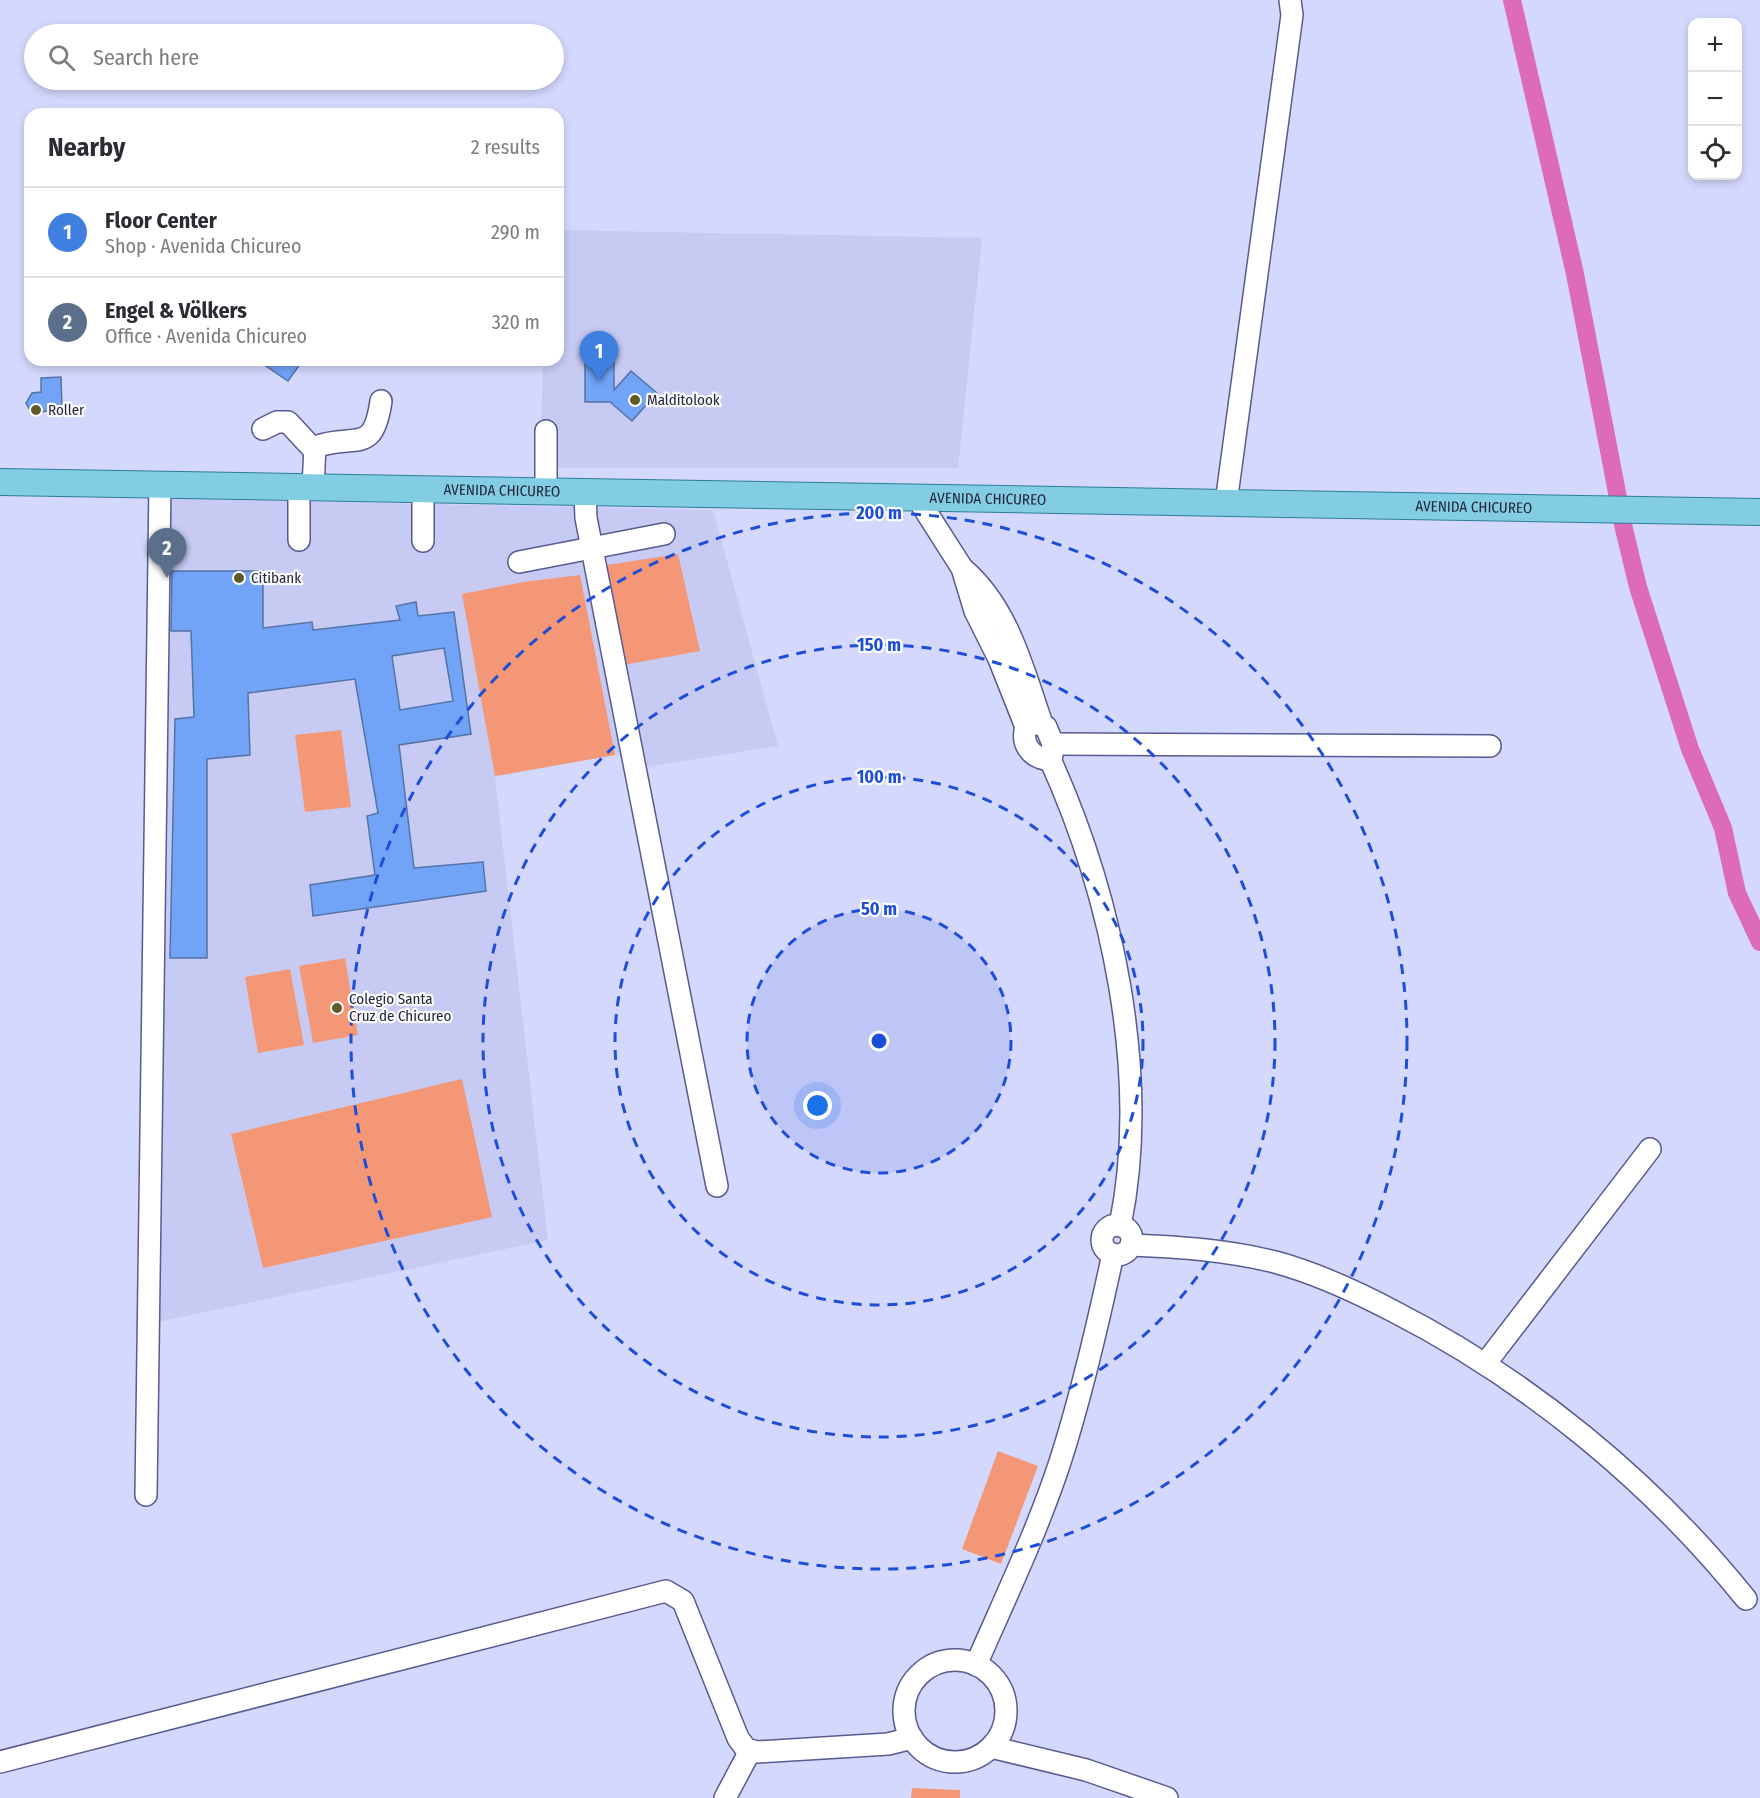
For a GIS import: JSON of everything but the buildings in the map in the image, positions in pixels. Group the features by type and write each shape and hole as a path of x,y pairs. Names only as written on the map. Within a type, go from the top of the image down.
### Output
{"main road":[{"name":"AVENIDA CHICUREO","path":"0,483 1226,503 1624,512 1760,512"}],"street":[{"path":"1226,503 1293,5"},
{"path":"299,540 306,487 314,450 327,442 366,438 374,431 378,422 381,401"},
{"path":"263,429 277,422 288,422 314,450"},
{"path":"546,431 546,492"},
{"path":"146,1495 160,484"},
{"path":"423,489 423,541"},
{"path":"585,492 592,548 717,1186"},
{"path":"918,499 962,567 975,610 1034,726 1051,750 1072,809 1092,871 1110,944 1121,1006 1130,1130 1128,1176 1120,1226 1128,1231 1059,1463 1015,1577 976,1665"},
{"path":"519,562 664,534"},
{"path":"1051,750 1490,746"},
{"path":"1485,1364 1650,1149"},
{"path":"1122,1250 1216,1250 1276,1262 1307,1272 1402,1316 1485,1364 1558,1417 1626,1473 1699,1544 1746,1599"},
{"path":"0,1762 666,1591 683,1601 738,1738 750,1751 888,1744 912,1738"},
{"path":"951,1661 976,1665 992,1676 1005,1702 1002,1731 991,1747 976,1757 949,1761 932,1756 912,1738 905,1722 905,1705 910,1688 920,1674 934,1665 951,1661"},
{"path":"991,1747 1086,1770 1167,1798"},
{"path":"725,1798 750,1751"}],"shaded area":[{"path":"564,230 982,238 958,468 540,468 543,366 564,366"},
{"name":"Colegio Santa Cruz de Chicureo","path":"153,498 713,510 778,746 626,770 619,754 495,777 548,1240 153,1323"},
{"path":"678,554 700,651 618,666 600,566"},
{"path":"580,575 615,755 495,776 462,594 523,582"},
{"path":"341,730 351,807 305,812 295,735"},
{"path":"345,958 358,1035 313,1043 299,966"},
{"path":"290,969 304,1045 258,1053 245,977"},
{"path":"462,1079 492,1217 263,1268 231,1134"},
{"path":"998,1451 1038,1466 1001,1564 962,1549"},
{"path":"912,1788 960,1790 960,1798 911,1798"}],"waterway":[{"path":"1512,0 1575,274 1624,529 1638,587 1690,749 1723,828 1737,893 1760,942"}],"place":[{"name":"Floor Center","path":"599,381"},
{"name":"Malditolook","path":"635,400"},
{"name":"Roller","path":"36,410"},
{"name":"Engel & Völkers","path":"167,578"},
{"name":"Citibank","path":"239,578"},
{"name":"Colegio Santa Cruz de Chicureo","path":"337,1008"}]}
